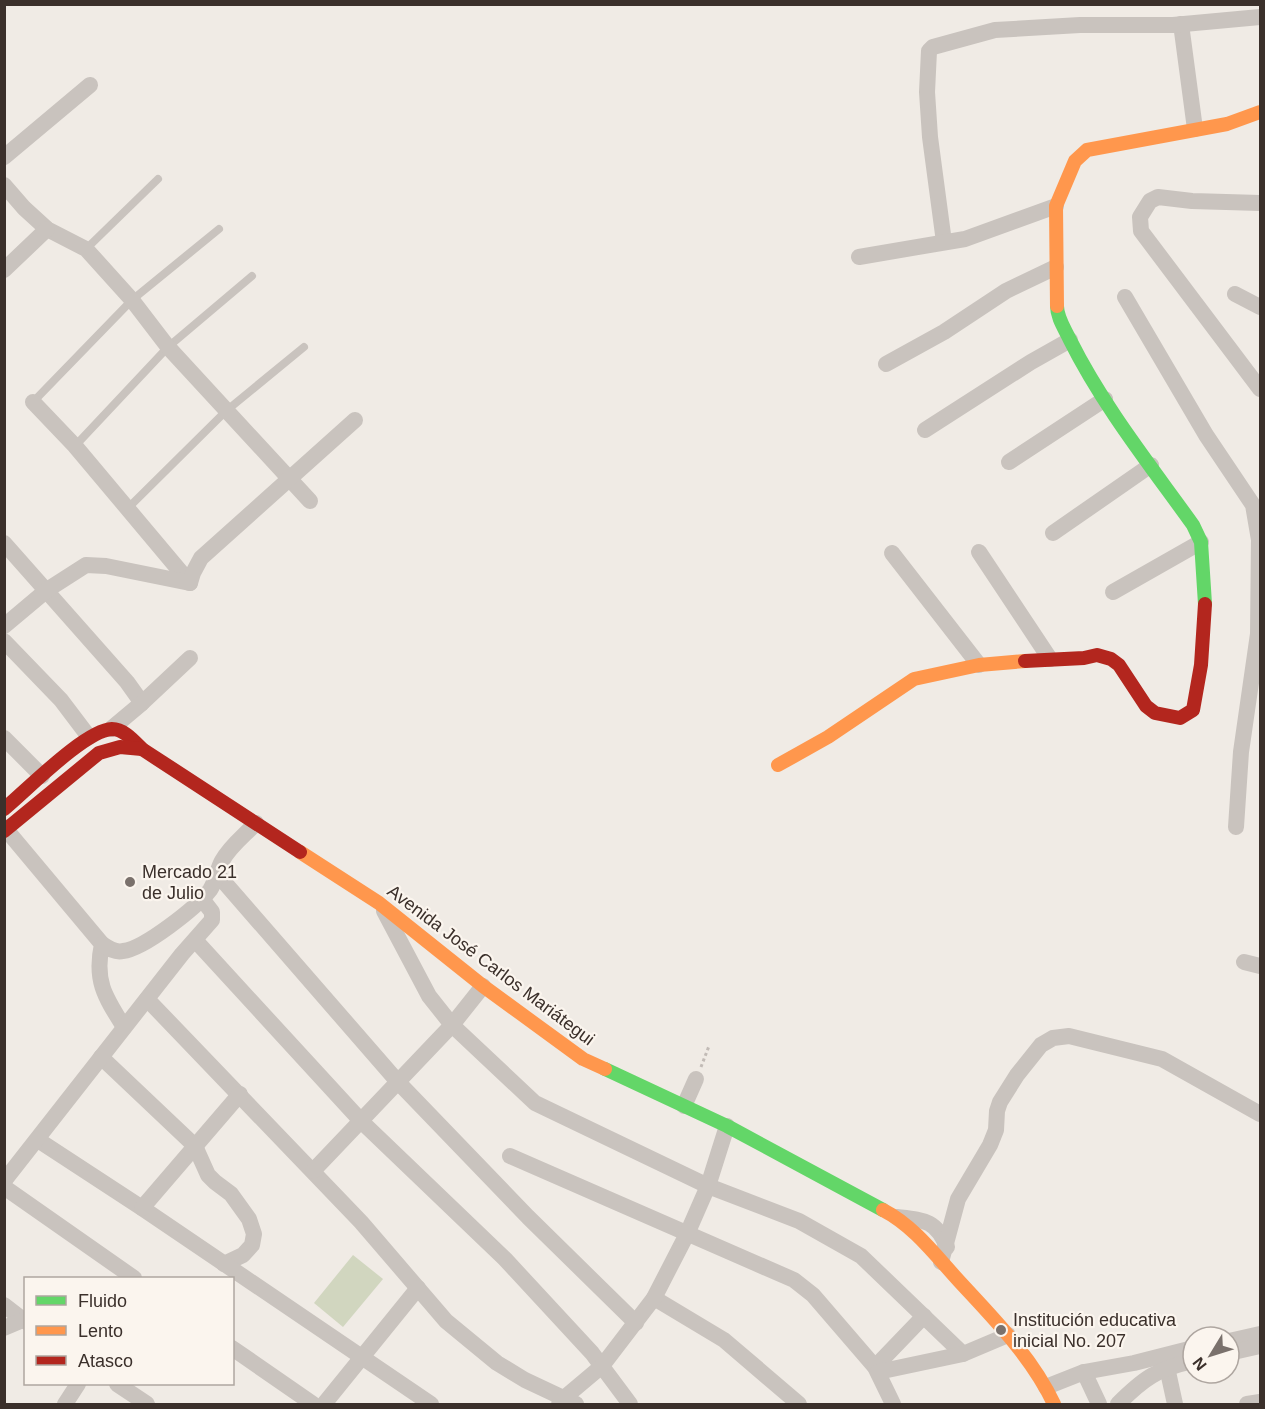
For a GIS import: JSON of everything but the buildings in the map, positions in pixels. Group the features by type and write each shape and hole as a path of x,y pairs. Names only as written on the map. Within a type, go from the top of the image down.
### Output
{"street":[{"path":"944,242 930,137 927,92 929,51 933,47 995,30 1080,25 1181,24 1260,17"},
{"path":"1181,24 1195,129"},
{"path":"4,157 90,85"},
{"path":"778,765 828,736 914,679 979,665 1084,658 1097,655 1111,659 1119,665 1146,706 1155,713 1180,718 1193,710 1201,665 1205,606 1201,542 1193,525 1105,399 1070,340 1058,314 1056,206 1075,161 1087,150 1227,124 1260,112"},
{"path":"4,184 24,208 47,229 86,249 132,300 168,347 310,501"},
{"path":"1260,203 1192,201 1158,197 1150,201 1140,217 1141,231 1260,389"},
{"path":"859,257 965,238 1056,206"},
{"path":"4,270 47,229"},
{"path":"886,364 944,332 1006,291 1056,267"},
{"path":"1235,294 1260,307"},
{"path":"1125,297 1206,435 1253,504 1259,540 1258,634 1241,752 1236,826"},
{"path":"925,430 1031,362 1070,340"},
{"path":"1009,462 1105,399"},
{"path":"33,402 75,446 190,583"},
{"path":"190,583 201,558 355,420"},
{"path":"1053,533 1151,465"},
{"path":"1113,592 1201,542"},
{"path":"4,543 127,682 142,703"},
{"path":"979,552 1050,659"},
{"path":"892,554 979,665"},
{"path":"4,626 47,590 79,568 91,564 153,574 190,583"},
{"path":"4,641 61,700 89,737"},
{"path":"4,809 89,737 111,729 190,658"},
{"name":"Avenida José Carlos Mariátegui","path":"111,729 126,734 142,748 380,903 483,986 583,1059 727,1126 897,1217"},
{"path":"4,738 42,776"},
{"path":"142,748 112,747 99,753 5,830 102,944 111,950 123,951 146,943 201,899 210,890 218,875 221,862 256,823"},
{"path":"218,875 398,1082 528,1217 636,1323"},
{"path":"4,1181 124,1027 212,920 212,912 201,899"},
{"path":"380,903 429,996 452,1025 534,1103 708,1186 799,1221 861,1256 963,1354"},
{"path":"195,940 362,1122 505,1259 602,1366 630,1404"},
{"path":"102,944 99,960 101,986 107,1001 124,1027"},
{"path":"1244,962 1260,966"},
{"path":"313,1171 452,1025 483,986"},
{"path":"147,999 361,1222 446,1321 497,1363 566,1402 602,1366 654,1298 687,1234 708,1186 727,1126"},
{"path":"944,1254 958,1199 990,1145 996,1130 1000,1102 1036,1051 1046,1041 1069,1036 1162,1059 1260,1114"},
{"path":"101,1057 195,1146 208,1174 231,1194 249,1219 254,1234 252,1245 243,1255 224,1264"},
{"path":"684,1106 696,1079"},
{"path":"142,1208 240,1094"},
{"path":"38,1140 430,1404"},
{"path":"510,1156 794,1280 813,1295 876,1369 893,1404"},
{"path":"4,1187 134,1277"},
{"path":"897,1217 918,1219 938,1229 944,1254 1008,1335 1020,1348 1034,1354 1051,1385 1069,1404"},
{"path":"324,1404 418,1288"},
{"path":"654,1298 724,1340 799,1404"},
{"path":"4,1305 24,1321"},
{"path":"876,1369 924,1316"},
{"path":"4,1328 24,1321"},
{"path":"1241,1338 1260,1334"},
{"path":"876,1369 963,1354 1008,1335"},
{"path":"1241,1350 1260,1346"},
{"path":"234,1349 313,1404"},
{"path":"1118,1404 1166,1361 1181,1354"},
{"path":"1166,1361 1175,1404"},
{"path":"1051,1385 1084,1372 1134,1363 1181,1361"},
{"path":"1084,1372 1099,1404"},
{"path":"64,1404 77,1385"},
{"path":"120,1385 147,1404"},
{"path":"1051,1385 1054,1404"},
{"path":"1247,1404 1260,1402"}],"lane":[{"path":"86,249 158,179"},
{"path":"33,402 132,300 219,229"},
{"path":"75,446 168,347 252,276"},
{"path":"128,509 226,411 304,347"}],"path":[{"path":"696,1079 709,1046"}],"green space":[{"path":"353,1255 383,1279 343,1327 314,1303"}],"traffic: fast":[{"path":"1057,306 1058,315 1097,388 1193,525 1201,542 1205,604"},
{"path":"605,1069 727,1126 883,1210"}],"traffic: slow":[{"path":"1057,306 1056,206 1075,161 1087,150 1227,124 1260,112"},
{"path":"778,765 828,737 914,679 979,665 1025,661"},
{"path":"300,852 379,903 483,986 583,1059 605,1069"},
{"path":"883,1210 905,1224 924,1242 999,1324 1024,1354 1054,1404"}],"traffic: jam":[{"path":"1025,661 1084,658 1097,655 1111,659 1119,665 1146,706 1155,713 1180,718 1193,710 1201,665 1205,604"},
{"path":"4,809 72,750 87,739 112,729 121,731 142,749 300,852"},
{"path":"4,831 99,753 120,747 142,749"}],"place":[{"name":"Mercado 21 de Julio","path":"130,882"},
{"name":"Institución educativa inicial No. 207","path":"1001,1330"}]}
